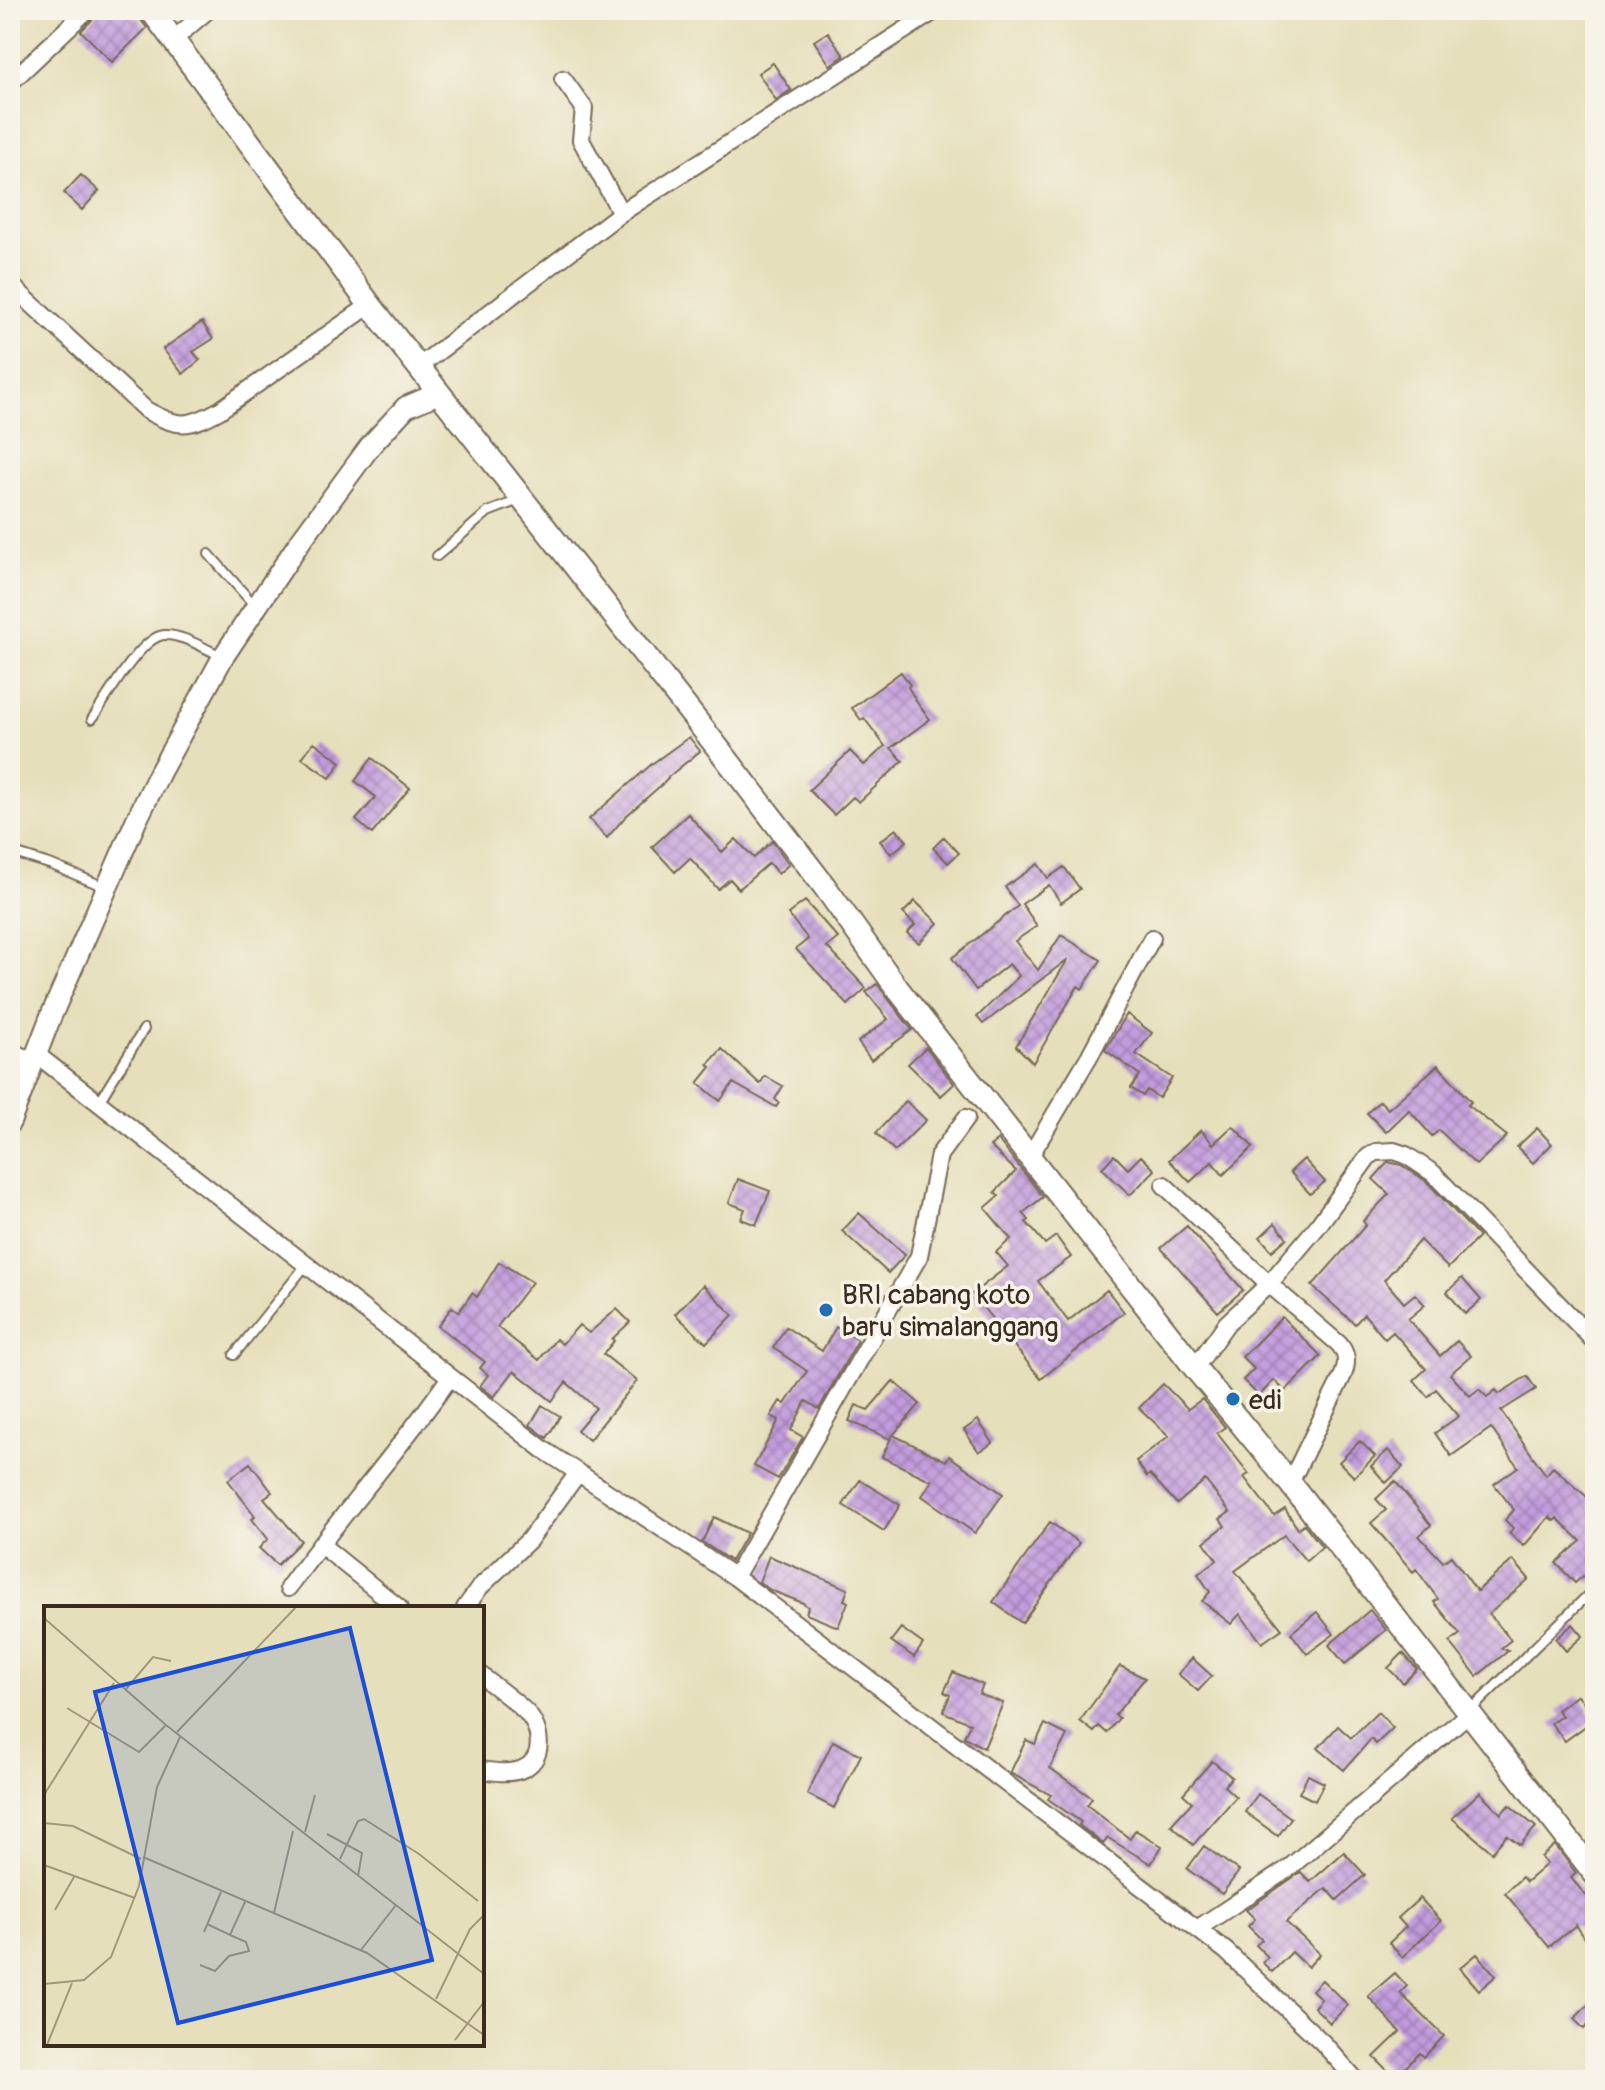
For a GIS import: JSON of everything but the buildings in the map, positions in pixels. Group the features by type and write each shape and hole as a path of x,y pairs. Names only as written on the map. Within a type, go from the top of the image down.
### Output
{"main road":[{"path":"151,10 370,305 789,839 897,988 977,1114 1030,1156 1595,1874"}],"street":[{"path":"10,83 87,10"},
{"path":"173,40 208,10"},
{"path":"418,367 621,213 936,10"},
{"path":"563,79 584,108 581,140 621,213"},
{"path":"10,284 146,410 168,422 185,425 200,422 220,410 370,305"},
{"path":"10,1122 105,888 160,772 223,657 371,445 406,407 439,393"},
{"path":"1030,1156 1090,1055 1152,938"},
{"path":"10,1050 34,1058 99,1103 544,1450 735,1577 1226,1951 1323,2043 1356,2080"},
{"path":"735,1577 919,1256 939,1155 977,1114"},
{"path":"1195,1368 1227,1323 1269,1284 1317,1227 1368,1157 1376,1152 1394,1151 1406,1155 1433,1173 1595,1342"},
{"path":"1164,1185 1269,1284 1339,1344 1347,1360 1343,1375 1290,1483"},
{"path":"288,1588 416,1427 450,1377"},
{"path":"466,1606 480,1587 529,1540 578,1473"},
{"path":"320,1544 397,1606"},
{"path":"484,1678 526,1713 540,1739 535,1759 528,1766 506,1772 484,1770"},
{"path":"1197,1929 1289,1868 1468,1714"}],"lane":[{"path":"437,556 488,512 523,498"},
{"path":"209,554 255,607"},
{"path":"92,719 136,656 155,638 172,636 223,657"},
{"path":"11,852 52,865 105,888"},
{"path":"99,1103 144,1029"},
{"path":"234,1355 306,1265"},
{"path":"1468,1714 1595,1588"}],"place":[{"name":"BRI cabang koto baru simalanggang","path":"826,1310"},
{"name":"edi","path":"1233,1399"}]}
